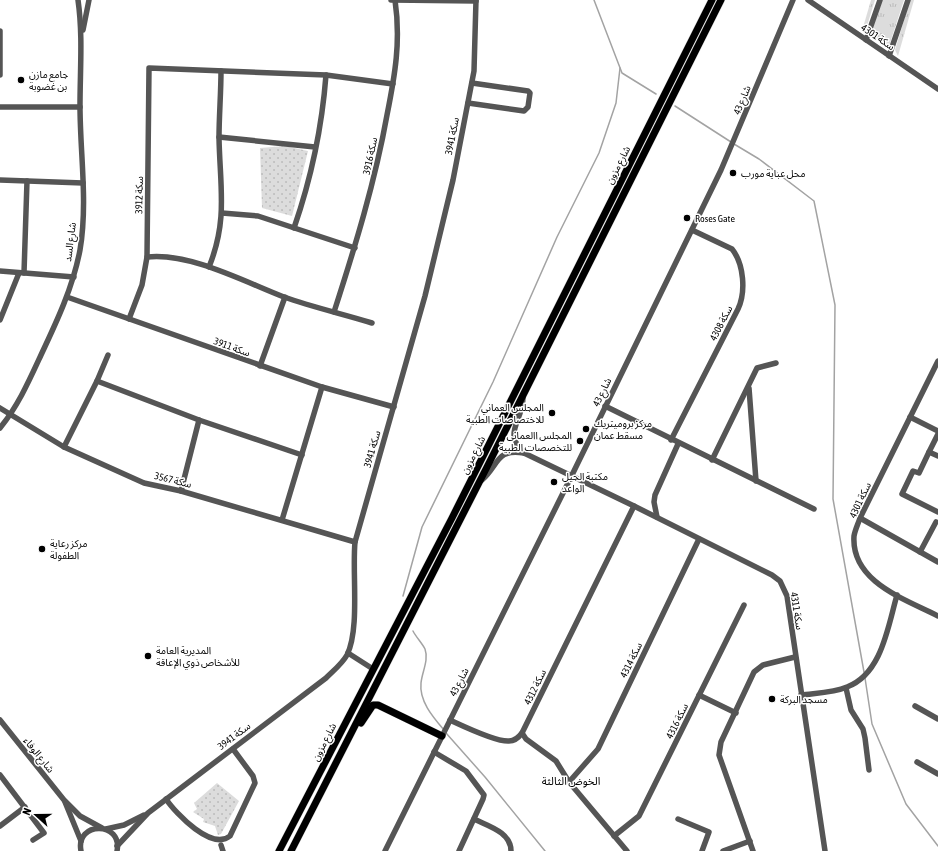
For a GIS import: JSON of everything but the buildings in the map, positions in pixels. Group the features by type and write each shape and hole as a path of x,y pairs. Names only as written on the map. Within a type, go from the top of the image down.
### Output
{"main road":[{"name":"شارع مزون","path":"279,851 456,511 712,0"},
{"name":"شارع مزون","path":"291,851 480,481 722,0"},
{"path":"326,782 373,705 378,705 442,736"}],"street":[{"name":"شارع السد","path":"0,428 11,415 39,359 67,297 74,277 80,249 83,183 80,107 81,40 78,0"},
{"name":"شارع السد","path":"81,40 89,0"},
{"path":"391,0 476,1"},
{"name":"سكة 3916","path":"334,312 355,248 379,162 398,48 398,24 395,0"},
{"name":"شارع 43","path":"385,851 572,475 734,143 793,0"},
{"name":"سكة 4301","path":"808,0 938,89"},
{"path":"866,40 880,0"},
{"path":"889,56 908,0"},
{"name":"سكة 3941","path":"80,848 87,832 91,830 124,825 148,813 166,800 326,678 348,654 354,613 354,542 425,296 453,180 472,83 476,48 476,1"},
{"path":"0,30 0,75"},
{"name":"سكة 3912","path":"129,319 142,285 147,257 149,68 221,71"},
{"path":"209,267 220,234 222,213 219,137 221,71 326,75 393,84"},
{"path":"294,228 305,196 324,108 326,75"},
{"path":"468,103 524,111 528,107 530,93 528,91 472,83"},
{"path":"0,107 80,107"},
{"path":"219,137 315,147"},
{"path":"0,180 83,183"},
{"path":"0,320 21,273 27,181"},
{"path":"222,213 258,216 355,248"},
{"name":"سكة 4308","path":"671,440 738,309 743,294 743,286 736,254 732,249 692,230"},
{"path":"147,257 168,256 209,267 285,297 372,323"},
{"path":"0,271 74,277"},
{"name":"سكة 3911","path":"67,297 322,388 394,407"},
{"path":"260,366 285,297"},
{"path":"64,447 97,381 108,355"},
{"name":"سكة 4301","path":"938,361 860,518 854,534 854,546 858,560 871,578 897,595 938,616"},
{"path":"712,460 757,368 776,363"},
{"path":"97,381 199,420 302,455"},
{"path":"749,387 756,481"},
{"path":"282,520 322,388"},
{"path":"523,396 522,407 513,435 516,444 524,453"},
{"path":"605,406 678,444 814,509"},
{"name":"سكة 3567","path":"0,408 64,447 144,482 181,491 354,542"},
{"path":"910,417 938,432 919,473 913,471 902,494 938,512"},
{"path":"181,491 199,420"},
{"path":"657,517 654,502 655,495 678,444"},
{"path":"480,481 503,455 512,452 524,453"},
{"path":"928,452 938,456"},
{"name":"سكة 4311","path":"524,453 657,517 772,575 780,581 787,596 795,658 825,851"},
{"name":"سكة 4312","path":"522,734 634,506"},
{"path":"860,518 938,562"},
{"path":"920,552 936,522"},
{"name":"سكة 4314","path":"570,782 598,749 699,539"},
{"path":"801,695 846,688 864,676 875,662 880,650 897,595"},
{"name":"سكة 4316","path":"614,836 639,816 744,605"},
{"path":"348,654 373,669"},
{"path":"753,851 719,755 721,742 736,713 754,672 763,665 795,658"},
{"path":"846,688 851,710 863,729 866,738 869,770"},
{"path":"699,695 736,713"},
{"path":"915,706 938,719"},
{"name":"شارع الوفاء","path":"0,720 64,800"},
{"path":"450,720 507,742 516,739 522,734 526,739 556,761 570,782 627,851"},
{"path":"166,800 192,833 213,844 225,843 255,786 253,776 233,749"},
{"path":"434,752 466,771 483,793 483,799 459,851"},
{"path":"917,762 938,774"},
{"path":"0,775 44,833 33,840"},
{"path":"64,800 80,816 114,836 117,849"},
{"path":"64,800 80,848"},
{"path":"0,826 25,807"},
{"name":"سكة 3941","path":"117,849 148,813"},
{"path":"474,819 505,836 510,844 511,851"},
{"path":"678,819 709,832 702,851"},
{"path":"722,851 750,841"},
{"path":"221,844 223,851"}],"green space":[{"path":"871,0 875,0 866,29 862,31"},
{"path":"882,0 904,0 889,46 882,45 871,34"},
{"path":"910,0 914,0 898,56 895,50"},
{"path":"285,146 308,151 292,216 262,208 260,148"},
{"path":"217,783 239,801 221,834 218,835 215,826 203,822 204,819 193,812 197,809 194,803"}],"waterway":[{"path":"594,0 622,73 656,94"},
{"path":"403,596 422,527 493,382 557,237 599,153 616,103 620,68"},
{"path":"675,106 731,142"},
{"path":"734,144 759,159 814,201 835,305 833,499 864,672"},
{"path":"413,631 424,647 426,653 426,662 421,683 422,696 435,720 444,730"},
{"path":"865,678 872,724 906,804 938,846"},
{"path":"446,733 485,777 545,851"}],"place":[{"name":"جامع مازن بن غضوبة","path":"21,80"},
{"name":"محل عباية مورب","path":"733,173"},
{"name":"Roses Gate","path":"687,218"},
{"name":"المجلس العماني للاختصاصات الطبية","path":"552,413"},
{"name":"مركز بروميتريك مسقط عمان","path":"586,429"},
{"name":"المجلس االعمانى للتخصصات الطبية","path":"580,441"},
{"name":"مكتبة الجيل الواعد","path":"554,482"},
{"name":"مركز رعاية الطفولة","path":"42,549"},
{"name":"المديرية العامة للأشخاص ذوي الإعاقة","path":"148,656"},
{"name":"مسجد البركة","path":"772,699"}],"district":[{"name":"الخوض الثالثة","path":"571,781"}]}
